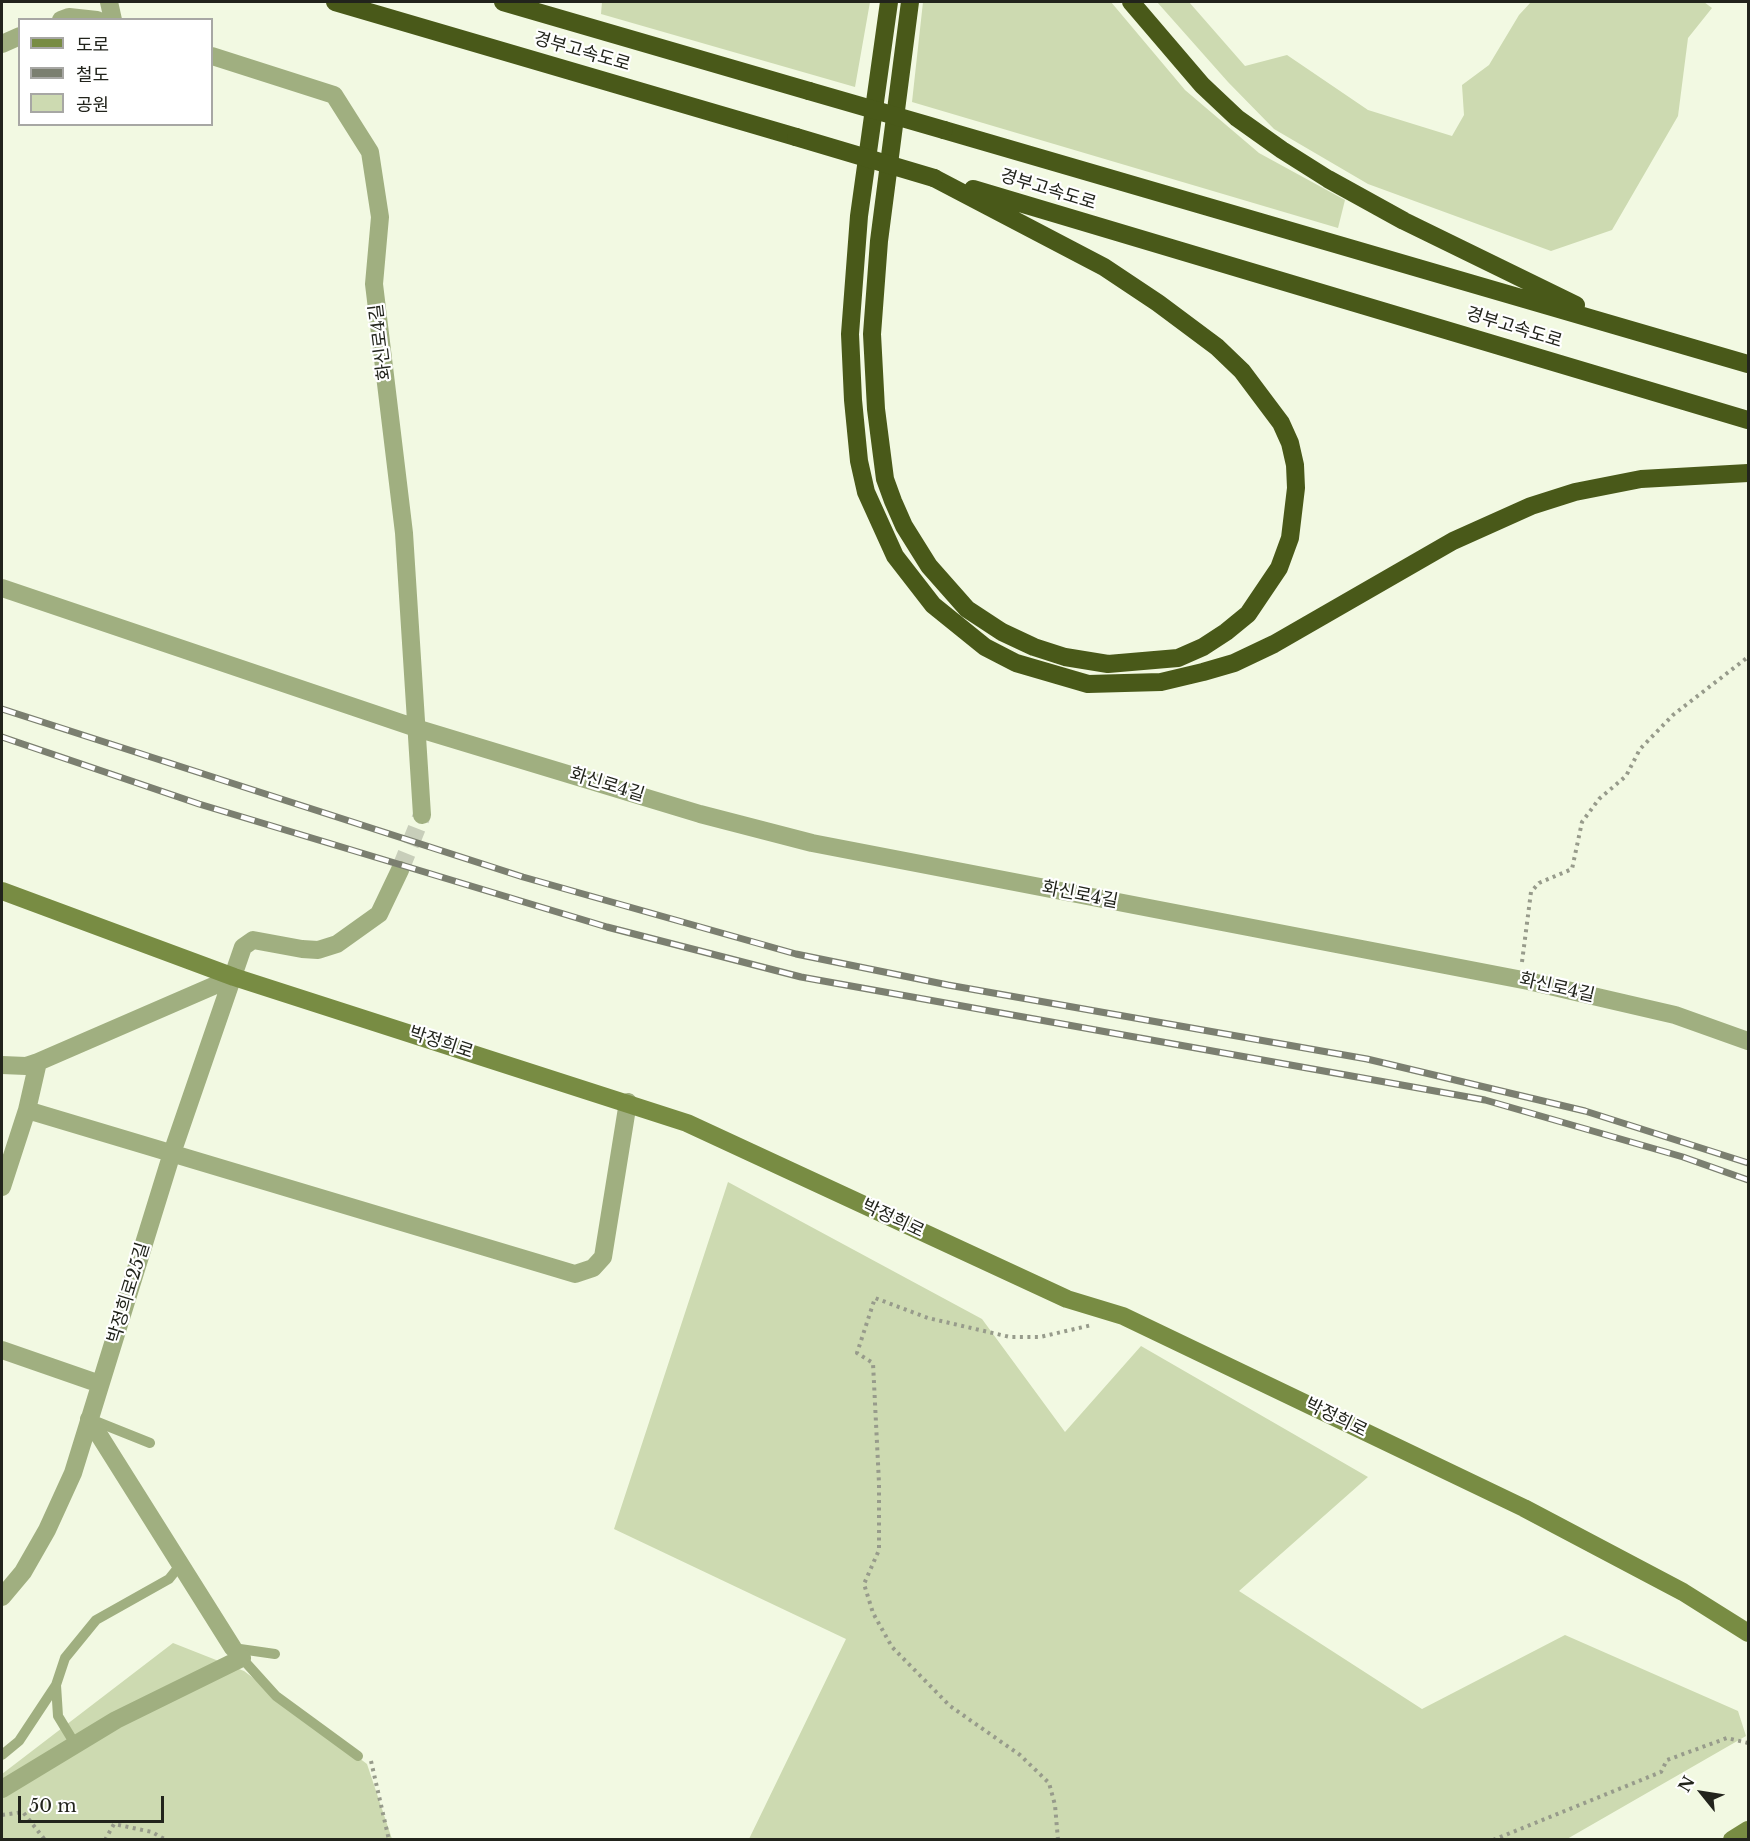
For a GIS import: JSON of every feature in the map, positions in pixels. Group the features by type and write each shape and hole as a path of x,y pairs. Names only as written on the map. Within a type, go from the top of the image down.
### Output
{"highway":[{"name":"경부고속도로","path":"334,2 1749,420"},
{"name":"경부고속도로","path":"502,2 1749,364"},
{"path":"889,2 860,216 850,334 852,400 859,461 866,492 894,556 933,605 985,646 1016,663 1088,684 1161,682 1192,675 1234,663 1452,541 1531,506 1575,492 1641,479 1749,473"},
{"path":"910,2 879,241 873,334 876,409 885,479 904,526 929,566 967,609 1002,632 1034,647 1065,657 1108,664 1178,658 1203,647 1248,614 1279,567 1290,538 1296,488 1295,465 1290,442 1281,423 1242,371 1217,347 1158,303 1104,267 934,178"},
{"path":"1131,2 1202,85 1237,118 1282,150 1328,179 1404,221 1624,328"}],"street":[{"path":"109,2 112,18"},
{"path":"2,44 18,37"},
{"name":"화신로4길","path":"213,56 334,95 370,152 380,217 374,284 404,533 422,815"},
{"name":"화신로4길","path":"2,588 416,728 700,814 812,843 1520,980 1675,1016 1749,1041"},
{"name":"박정희로25길","path":"2,1597 23,1572 47,1530 73,1473 172,1153 243,947 253,940 318,950 337,944 379,914 400,870"},
{"name":"박정희로","path":"2,891 234,977 628,1102 687,1123 1067,1299 1123,1316 1524,1508 1683,1592 1749,1633"},
{"path":"2,1065 26,1066 38,1062 234,977"},
{"path":"2,1187 27,1110 38,1062"},
{"path":"27,1110 574,1274 593,1268 603,1257 628,1102"},
{"path":"2,1350 100,1384"},
{"path":"2,1789 116,1720 238,1653 89,1419"},
{"path":"1732,1839 1749,1830"}],"lane":[{"path":"89,1419 150,1443"},
{"path":"2,1755 19,1742 56,1685 65,1658 96,1620 169,1579 181,1564"},
{"path":"238,1653 275,1654"},
{"path":"238,1653 276,1696 358,1756"},
{"path":"56,1685 58,1716 75,1744"}],"path":[{"path":"1520,980 1531,892 1539,883 1572,869 1582,822 1599,799 1626,776 1640,748 1673,715 1749,657"},
{"path":"1058,1839 1055,1805 1049,1783 1020,1755 950,1706 892,1647 873,1613 864,1584 879,1550 879,1483 873,1363 856,1353 875,1298 928,1318 1010,1337 1040,1336 1102,1323 1123,1316"},
{"path":"1493,1839 1661,1772 1667,1760 1727,1738 1749,1743"},
{"path":"358,1756 370,1756 389,1839"},
{"path":"2,1815 23,1812 45,1839"},
{"path":"105,1839 114,1824 152,1832 166,1839"}],"green space":[{"path":"602,2 870,2 855,87 601,14"},
{"path":"923,2 1111,2 1185,90 1259,153 1345,200 1338,228 912,102"},
{"path":"1157,2 1189,2 1245,66 1287,55 1368,110 1452,136 1464,115 1462,85 1489,65 1519,15 1531,2 1704,2 1712,8 1688,38 1678,116 1612,230 1551,251 1368,184 1274,129 1228,82"},
{"path":"728,1182 982,1319 1065,1432 1141,1346 1368,1477 1239,1591 1422,1709 1565,1635 1738,1711 1746,1736 1567,1839 749,1839 846,1639 614,1529"},
{"path":"173,1643 244,1671 367,1764 392,1839 2,1840 2,1774"}],"tunnel":[{"path":"400,870 422,815"}],"railway":[{"path":"2,709 523,877 796,954 948,985 1367,1059 1585,1111 1748,1163"},
{"path":"2,737 199,804 607,927 801,977 1485,1100 1683,1157 1748,1180"}]}
